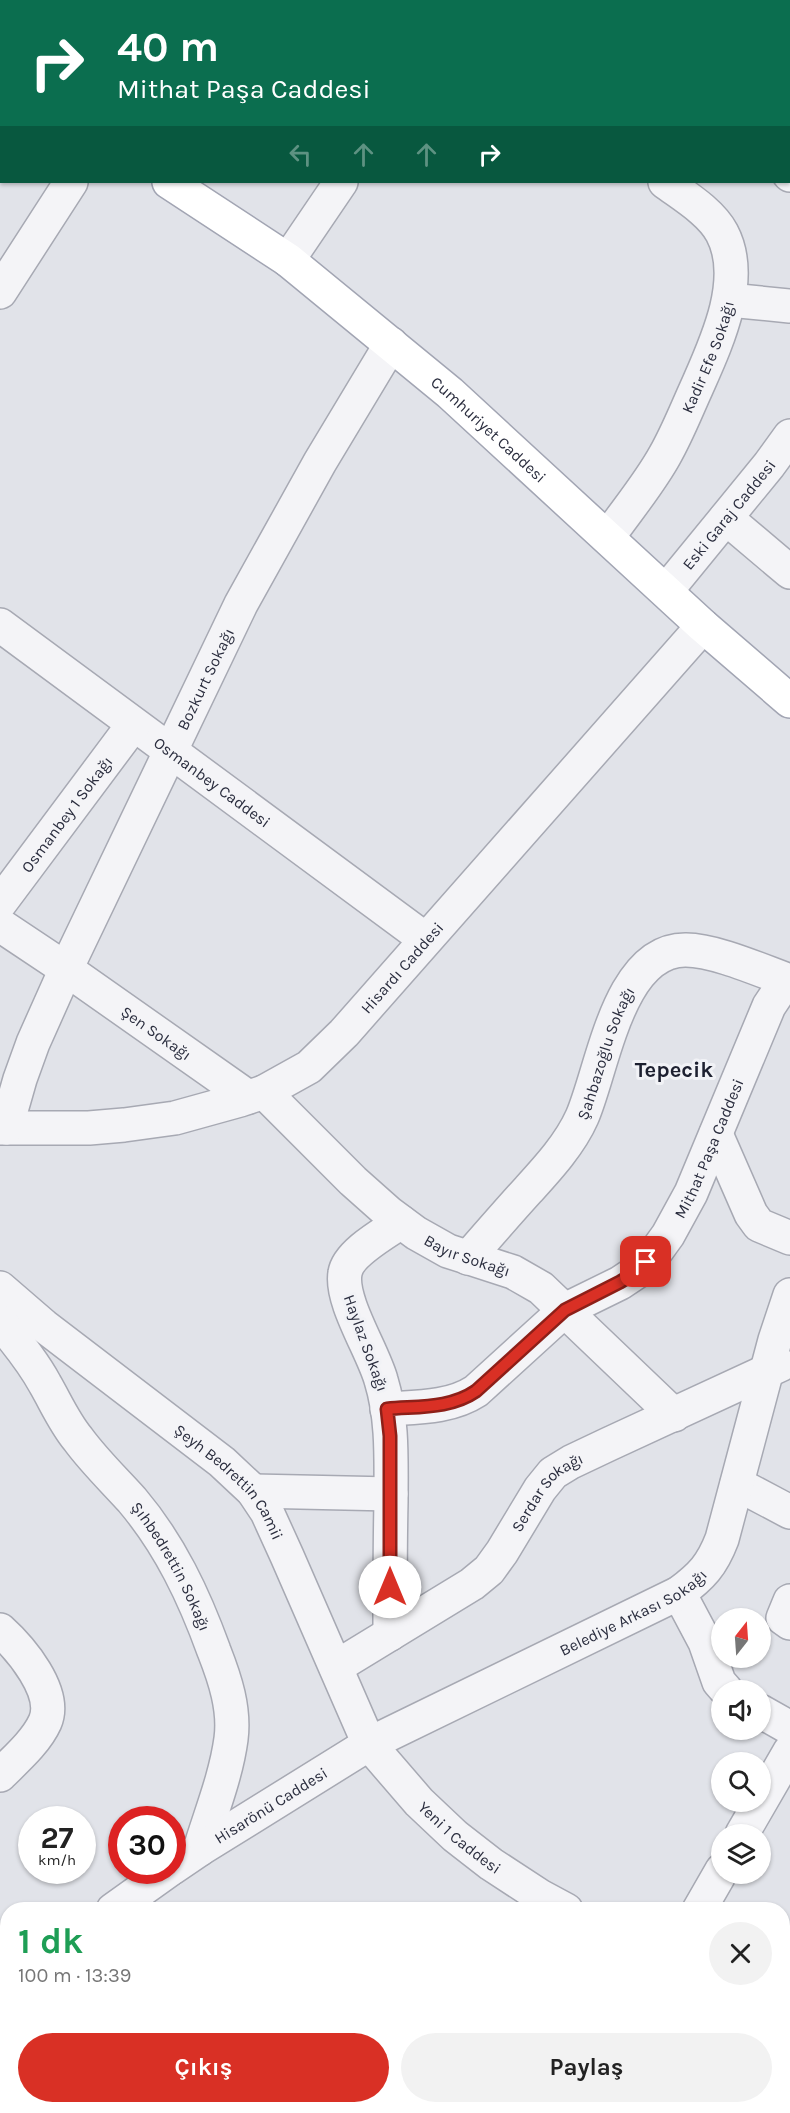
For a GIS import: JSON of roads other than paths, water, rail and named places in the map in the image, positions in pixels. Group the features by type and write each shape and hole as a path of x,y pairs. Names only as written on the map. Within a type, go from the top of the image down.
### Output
{"main road":[{"name":"Cumhuriyet Caddesi","path":"171,183 288,260 450,393 703,626 790,701"}],"street":[{"path":"0,292 70,183"},
{"path":"288,260 340,183"},
{"name":"Kadir Efe Sokağı","path":"608,537 654,473 675,435 719,336 729,300 731,282 729,251 722,232 708,216 666,183"},
{"path":"729,300 790,306"},
{"name":"Bozkurt Sokağı","path":"3,1128 33,1043 66,969 241,604 391,344"},
{"name":"Eski Garaj Caddesi","path":"666,591 770,465 790,436"},
{"path":"726,518 790,572"},
{"name":"Osmanbey Caddesi","path":"0,625 425,939"},
{"name":"Hisardı Caddesi","path":"3,1128 89,1128 175,1118 256,1095 309,1067 326,1051 703,626"},
{"name":"Osmanbey 1 Sokağı","path":"0,903 134,725"},
{"name":"Şen Sokağı","path":"0,926 256,1095"},
{"name":"Şahbazoğlu Sokağı","path":"468,1258 550,1165 569,1140 582,1118 621,1006 632,984 656,958 672,951 687,950 751,966 790,981"},
{"name":"Mithat Paşa Caddesi","path":"387,1409 440,1405 467,1397 565,1310 638,1271 655,1253 668,1235 691,1193 769,1006 779,991 790,981"},
{"name":"Bayır Sokağı","path":"256,1095 401,1222 448,1251 528,1280 542,1288 675,1415"},
{"path":"716,1134 751,1214 759,1225 790,1238"},
{"name":"Haylaz Sokağı","path":"390,1634 391,1494 387,1409 380,1378 350,1303 345,1283 345,1271 350,1260 357,1253 401,1222"},
{"name":"Şeyh Bedrettin Camii","path":"0,1288 44,1326 222,1462 253,1491 267,1512 369,1744"},
{"name":"Belediye Arkası Sokağı","path":"369,1744 679,1593 704,1573 716,1557 737,1484 779,1366 775,1340 790,1295"},
{"name":"Şıhbedrettin Sokağı","path":"0,1322 32,1362 76,1437 132,1501 172,1555 191,1590 230,1697 232,1718 231,1739 226,1760 200,1849"},
{"name":"Serdar Sokağı","path":"336,1667 472,1584 489,1570 540,1489 553,1473 571,1462 779,1366"},
{"path":"737,1484 790,1512"},
{"path":"253,1491 391,1494"},
{"path":"679,1593 705,1642 718,1680"},
{"path":"0,1630 26,1658 39,1679 48,1710 45,1722 36,1735 0,1775"},
{"path":"771,1717 790,1728"},
{"name":"Hisarönü Caddesi","path":"186,1859 369,1744"},
{"name":"Yeni 1 Caddesi","path":"369,1744 419,1802 455,1836 491,1864 551,1902"},
{"path":"748,1824 790,1751"},
{"name":"Hisarönü Caddesi","path":"124,1902 150,1884"},
{"path":"704,1902 714,1884"}],"district":[{"name":"Tepecik","path":"674,1070"}]}
